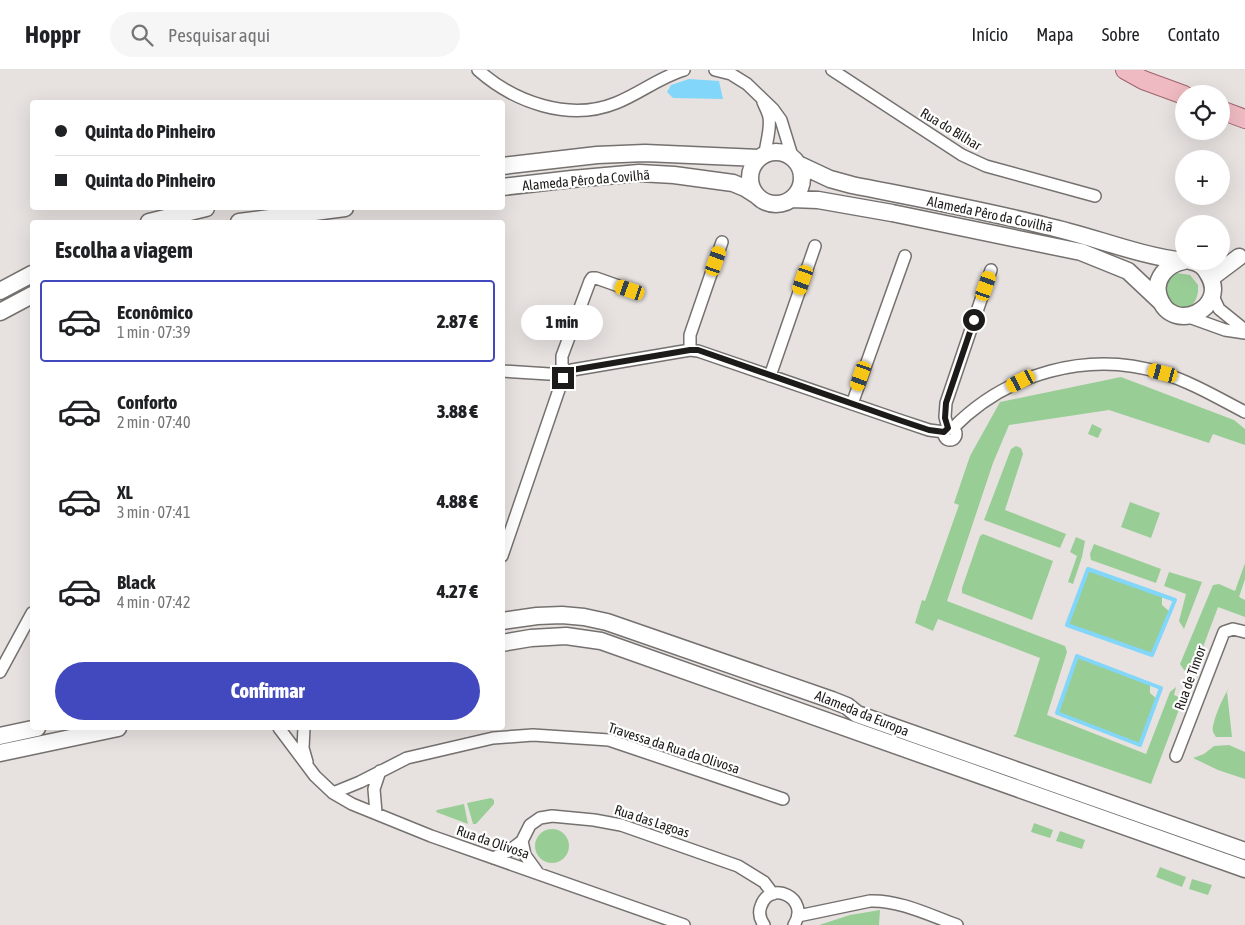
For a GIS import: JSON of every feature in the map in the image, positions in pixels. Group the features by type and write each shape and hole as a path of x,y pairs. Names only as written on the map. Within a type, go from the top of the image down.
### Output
{"main road":[{"path":"1125,70 1143,80 1175,92"},
{"path":"1230,113 1245,119"},
{"name":"Alameda Pêro da Covilhã","path":"505,166 597,155 645,153 762,156 780,153 830,179 852,185 1048,226 1115,246 1161,258 1175,259"},
{"path":"756,195 752,188 750,172 754,164 762,156"},
{"path":"792,199 800,189 801,183 800,170 795,162"},
{"name":"Alameda Pêro da Covilhã","path":"505,187 639,173 674,175 733,183 769,203 785,203 792,199 818,200 892,213 1081,252 1128,271 1147,287 1172,313 1186,316"},
{"path":"157,220 198,210"},
{"path":"254,220 330,210"},
{"path":"1211,286 1242,257"},
{"path":"1162,303 1158,294 1158,285 1166,268 1175,263"},
{"path":"1186,316 1195,314 1209,302 1211,286 1204,270"},
{"path":"0,291 30,275"},
{"path":"0,312 30,296"},
{"name":"Alameda da Europa","path":"505,621 562,615 584,617 622,626 832,700 847,706 857,714 1245,851"},
{"name":"Alameda da Europa","path":"505,642 531,638 566,636 601,642 1245,869"},
{"path":"0,736 30,730"},
{"path":"0,753 109,730"}],"street":[{"path":"478,70 506,90 544,108 588,110 614,104 673,73 684,70"},
{"path":"715,70 733,72 773,109 781,120 795,162"},
{"name":"Rua do Bilhar","path":"832,70 962,156 986,166 1095,196"},
{"path":"762,98 769,117 769,131 762,156"},
{"path":"690,350 690,335 722,242"},
{"path":"770,376 815,246"},
{"path":"852,404 904,256"},
{"path":"948,429 945,418 946,403 991,270"},
{"path":"505,547 565,374 562,356 590,281 592,278 596,278 630,290"},
{"path":"1211,286 1219,309 1245,332"},
{"path":"1186,316 1225,330 1245,332"},
{"path":"505,371 565,374 572,370 690,350 708,353 929,430 948,429 1001,391 1021,381 1062,367 1080,364 1120,364 1163,373 1245,412"},
{"path":"0,672 30,617"},
{"name":"Rua de Timor","path":"1176,756 1224,632 1233,628 1245,632"},
{"name":"Rua da Olivosa","path":"281,730 308,763"},
{"name":"Rua da Olivosa","path":"304,730 303,748 315,776 333,792 352,804 431,836 684,925"},
{"name":"Travessa da Rua da Olivosa","path":"333,792 360,782 408,758 493,738 533,735 573,736 609,740 783,799"},
{"path":"376,813 374,789 380,771"},
{"name":"Rua das Lagoas","path":"493,858 509,851 522,841 530,826 540,818 564,817 594,820 621,825 738,866 764,882 773,894"},
{"path":"522,841 525,855 539,873"},
{"path":"761,924 759,910 761,904 773,894 784,894 790,896 798,906 796,920 870,901 882,900 904,905 957,925"}],"green space":[{"path":"1172,274 1190,275 1198,285 1196,300 1188,307 1181,308 1168,304 1164,282"},
{"path":"1121,377 1234,420 1245,429 1245,445 1213,434 1209,443 1109,410 1009,425 993,463 947,601 1065,646 1067,652 1047,715 1146,754 1170,692 1176,687 1174,695 1183,699 1151,784 1013,736 1016,734 1040,658 938,619 933,631 915,623 922,600 925,601 959,505 954,503 970,456 1000,402"},
{"path":"1092,424 1102,429 1098,438 1088,434"},
{"path":"1016,446 1021,448 1023,454 1005,510 1066,534 1060,548 984,520 1011,449"},
{"path":"1130,502 1160,513 1151,538 1121,527"},
{"path":"983,534 1053,561 1032,620 962,593 962,588 980,536"},
{"path":"1076,537 1085,541 1073,584 1068,582 1077,556 1070,552"},
{"path":"1094,544 1161,569 1156,583 1091,560 1090,554"},
{"path":"1245,563 1245,579 1239,597 1245,600 1245,617 1218,607 1193,674 1184,670 1180,664 1213,585 1219,584 1235,591"},
{"path":"1088,569 1162,595 1162,605 1170,612 1152,655 1067,625"},
{"path":"1169,572 1202,582 1184,629 1179,621 1186,594 1164,586"},
{"path":"1077,656 1150,684 1150,693 1157,699 1140,745 1057,713"},
{"path":"1229,688 1227,692 1232,737 1216,737 1213,733 1214,722 1224,696"},
{"path":"1229,745 1245,752 1245,779 1218,770 1193,758 1204,754 1214,746"},
{"path":"491,798 494,800 494,804 476,824 473,824 467,803"},
{"path":"464,804 468,824 436,812 437,810"},
{"path":"1034,823 1053,830 1050,838 1031,832"},
{"path":"552,829 559,830 564,834 568,839 568,853 564,858 559,862 552,863 545,862 540,858 536,853 535,846 536,839 540,834 545,830"},
{"path":"1060,831 1085,840 1082,849 1056,841"},
{"path":"1160,867 1186,877 1182,887 1156,877"},
{"path":"1192,879 1212,885 1208,895 1189,889"},
{"path":"880,910 879,925 819,925 850,915"}],"water":[{"path":"689,79 719,81 723,99 673,98 667,92 671,85"}],"waterway":[{"path":"1088,569 1175,600 1152,655 1067,625 1088,569"},
{"path":"1077,656 1161,688 1140,745 1057,713 1077,656"}],"route":[{"path":"563,378 566,372 572,370 698,350 929,430 944,432 948,428 945,418 946,403 974,320"}]}
